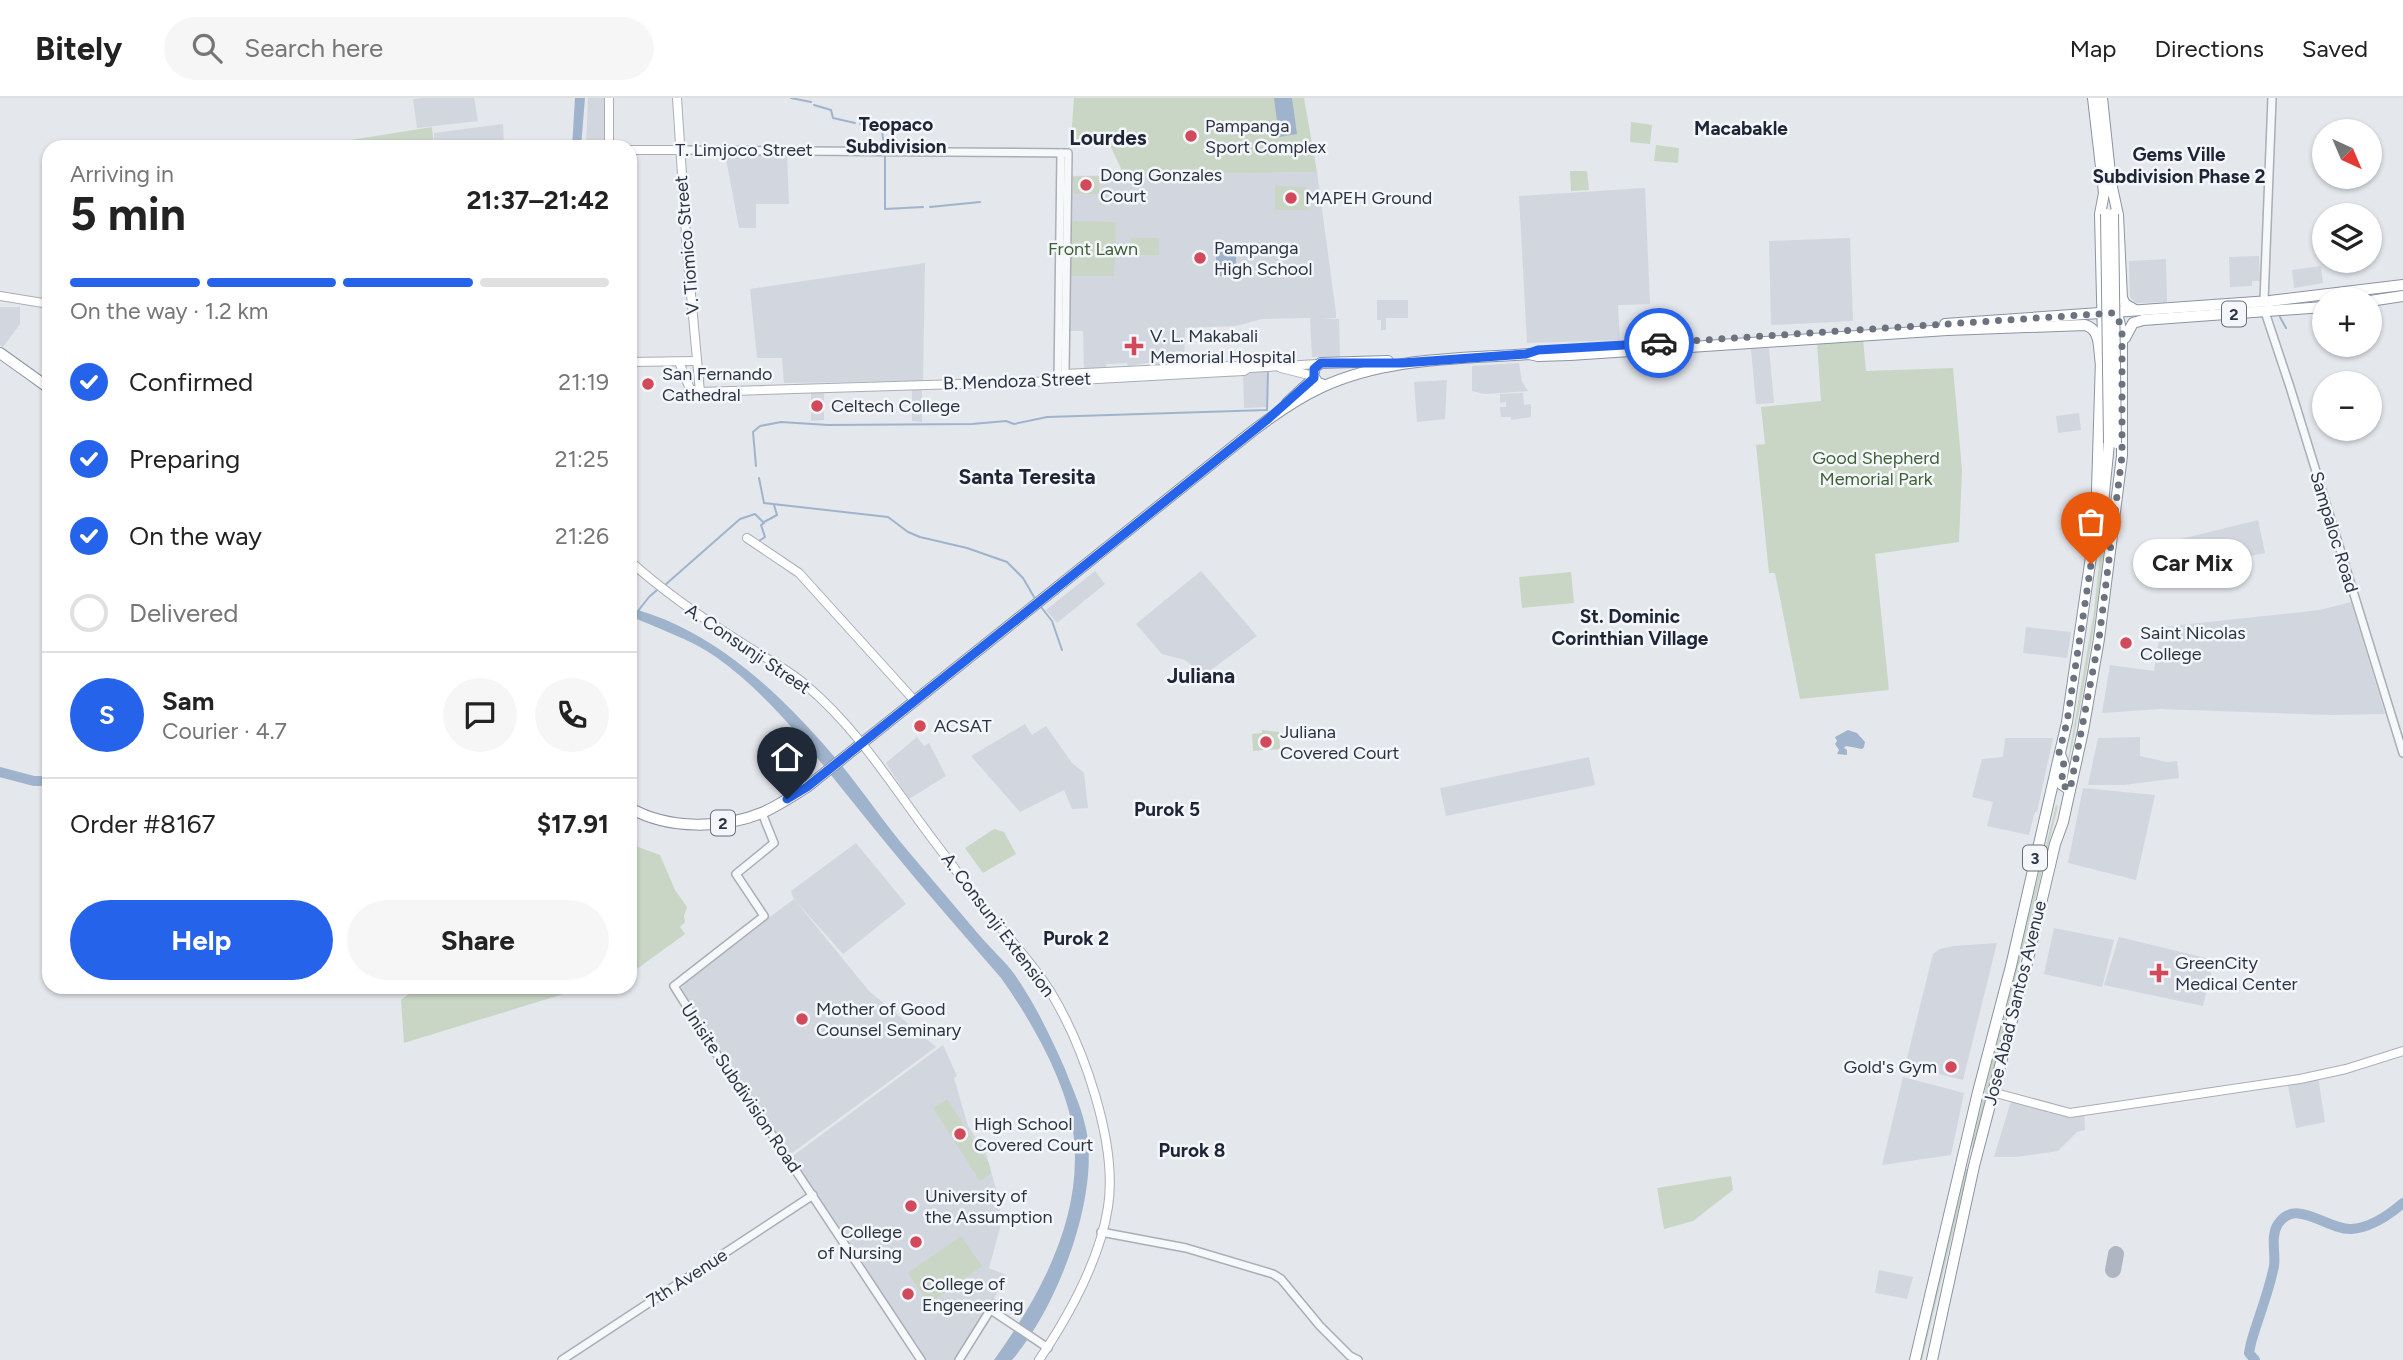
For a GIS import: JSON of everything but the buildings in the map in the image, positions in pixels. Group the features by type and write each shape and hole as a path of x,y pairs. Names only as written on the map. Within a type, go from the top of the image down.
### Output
{"highway":[{"name":"Jose Abad Santos Avenue","path":"2093,98 2108,190"},
{"name":"Jose Abad Santos Avenue","path":"1915,1360 2067,722 2096,522 2101,364 2107,313 2101,260 2100,214 2108,190 2102,98"},
{"name":"3","path":"2108,190 2115,500"},
{"path":"2108,190 2118,215 2122,298 2125,304 2135,310"},
{"path":"2101,260 2120,260"},
{"name":"2","path":"1268,419 1328,384 1369,370 1402,363 1530,354 1538,350 2107,313 2403,285"},
{"path":"2382,299 2403,296"},
{"name":"Jose Abad Santos Avenue","path":"2123,353 2126,333 2133,323 2264,300"},
{"name":"2","path":"2264,300 2312,306"},
{"name":"Jose Abad Santos Avenue","path":"1932,1360 1992,1092 2028,959 2055,844 2063,822 2099,639 2122,456 2122,333 2118,317 2107,313"},
{"name":"Jose Abad Santos Avenue","path":"1530,354 1570,355 1948,330 2091,326 2098,336 2101,364"},
{"path":"2103,336 2110,328 2122,333"},
{"path":"0,352 42,383"},
{"path":"1313,377 1318,383 1328,384 1336,372 1329,363"},
{"name":"2","path":"637,812 673,822 699,825 741,820 762,813 807,787 1268,419 1313,377 1318,364 1402,363"},
{"name":"3","path":"2096,522 2103,504 2112,443"},
{"path":"2059,753 2064,765 2061,784 2070,790"},
{"path":"2049,798 2061,804 2059,819 2063,822"},
{"path":"1965,1149 1978,1151"},
{"path":"1961,1165 1974,1166"}],"main road":[{"path":"609,98 609,140"},
{"name":"V. Tiomico Street","path":"677,98 700,393"},
{"name":"T. Limjoco Street","path":"637,150 680,150"},
{"path":"0,296 42,303"},
{"path":"637,362 697,361"},
{"path":"679,362 690,389 700,393"},
{"name":"B. Mendoza Street","path":"1065,374 1318,364"},
{"name":"B. Mendoza Street","path":"1278,367 1313,377"},
{"name":"B. Mendoza Street","path":"700,393 1058,380 1244,371 1248,368"},
{"path":"747,538 799,573 914,700"},
{"name":"A. Consunji Street","path":"637,567 660,587 804,683 862,741"},
{"name":"A. Consunji Extension","path":"862,741 989,914 1034,967 1074,1039 1096,1094 1107,1153 1108,1206 1075,1299 1039,1360"},
{"path":"1992,1092 2070,1113 2300,1079 2346,1069 2403,1051"}],"street":[{"name":"Sampaloc Road","path":"2272,98 2264,300 2403,753"},
{"name":"T. Limjoco Street","path":"680,150 1065,153 1062,326"},
{"path":"1062,326 1065,374"},
{"path":"1058,380 1062,326"},
{"name":"Unisite Subdivision Road","path":"762,813 774,844 736,874 764,916 674,986 740,1091 813,1195 921,1360"},
{"name":"7th Avenue","path":"562,1360 813,1195"},
{"path":"1101,1232 1186,1248 1273,1274 1281,1279 1341,1348 1358,1360"},
{"path":"958,1360 993,1307 1048,1348"}],"shaded area":[{"path":"474,98 478,121 417,128 413,99"},
{"path":"588,98 607,98 605,140 586,140"},
{"path":"503,124 504,140 434,140 434,133"},
{"path":"725,154 787,154 789,204 756,204 756,228 739,228"},
{"name":"Pampanga High School","path":"1317,172 1336,313 1336,318 1320,319 1339,319 1340,357 1312,357 1310,318 1262,319 1236,326 1185,328 1184,366 1155,368 1154,362 1128,366 1127,363 1107,364 1105,369 1084,371 1083,331 1069,331 1072,176"},
{"path":"1645,188 1650,304 1618,305 1620,340 1527,343 1519,196"},
{"path":"1850,238 1853,321 1771,325 1769,241"},
{"path":"2259,256 2260,281 2252,281 2252,286 2230,287 2229,257"},
{"path":"2166,259 2167,302 2136,303 2130,297 2129,261"},
{"path":"925,263 923,381 784,383 782,358 757,358 750,289"},
{"path":"2312,267 2312,273 2322,273 2323,283 2294,288 2292,270"},
{"path":"1377,300 1408,300 1408,318 1386,318 1386,330 1381,330 1381,320 1377,320"},
{"path":"0,307 20,307 20,324 3,347 0,345"},
{"path":"1769,348 1774,403 1756,404 1751,349"},
{"path":"1519,363 1522,382 1528,391 1484,394 1472,391 1472,366"},
{"path":"1243,372 1267,372 1267,407 1244,408"},
{"path":"1447,380 1445,419 1417,422 1414,382"},
{"name":"Celtech College","path":"912,389 922,389 922,422 912,421"},
{"name":"Celtech College","path":"811,392 824,392 824,420 811,421"},
{"path":"1523,393 1524,405 1531,404 1531,417 1511,420 1511,417 1501,417 1500,407 1506,407 1506,402 1500,403 1500,394"},
{"path":"2079,413 2081,430 2058,433 2056,416"},
{"path":"2258,520 2265,553 2144,579 2140,549"},
{"path":"1095,571 1105,584 1057,623 1046,610"},
{"path":"1201,571 1257,636 1204,675 1185,660 1162,654 1136,624"},
{"path":"2351,602 2385,714 2331,715 2160,709 2102,713 2110,665 2154,671 2161,627 2320,610"},
{"path":"2026,627 2071,632 2067,658 2023,653"},
{"path":"1025,724 1032,735 1046,726 1072,763 1084,773 1088,808 1072,809 1064,790 1020,812 971,756"},
{"path":"917,737 924,746 929,743 946,776 909,799 886,763"},
{"path":"2140,737 2140,756 2167,762 2177,761 2179,778 2123,785 2088,785 2098,738"},
{"path":"2005,738 2053,738 2037,812 2029,835 1987,826 1993,802 1972,797 1982,759 2003,757"},
{"path":"1589,757 1595,785 1446,816 1440,788"},
{"path":"2083,788 2155,795 2136,880 2068,863"},
{"path":"856,843 906,904 843,954 794,899 791,891"},
{"name":"Mother of Good Counsel Seminary","path":"794,899 869,991 936,1047 788,1156 682,989 683,982"},
{"path":"2054,928 2114,940 2102,987 2044,974"},
{"name":"GreenCity Medical Center","path":"2119,937 2214,960 2203,1006 2104,985"},
{"path":"1997,943 1963,1080 1905,1066 1933,954 1953,946"},
{"name":"University of the Assumption","path":"943,1045 957,1076 954,1078 968,1126 986,1153 999,1200 1001,1224 989,1268 1006,1275 986,1314 955,1360 925,1360 840,1228 838,1230 790,1158"},
{"path":"1903,1077 1964,1093 1951,1155 1882,1165"},
{"path":"2318,1077 2325,1122 2296,1128 2287,1081"},
{"path":"2011,1101 2084,1112 2085,1130 2077,1132 2058,1151 1994,1157"},
{"path":"1879,1270 1913,1277 1907,1299 1875,1293"}],"green space":[{"name":"Pampanga Sport Complex","path":"1074,98 1304,98 1317,172 1124,175 1108,141 1071,139"},
{"path":"1631,122 1652,125 1650,144 1630,142"},
{"path":"432,127 433,140 351,140"},
{"path":"1656,145 1679,148 1678,163 1654,161"},
{"path":"1570,171 1587,171 1589,190 1571,191"},
{"name":"Dong Gonzales Court","path":"1099,176 1099,194 1074,194 1073,177"},
{"name":"MAPEH Ground","path":"1275,186 1307,187 1308,210 1275,210"},
{"name":"Front Lawn","path":"1071,221 1116,222 1114,276 1071,276"},
{"path":"1130,238 1159,238 1159,255 1130,255"},
{"name":"Good Shepherd Memorial Park","path":"1863,339 1866,371 1953,368 1962,470 1959,542 1875,554 1889,690 1800,699 1775,573 1769,573 1756,445 1765,444 1761,407 1821,401 1817,342"},
{"path":"2111,444 2106,529 2096,615 2064,783 2094,612"},
{"path":"1571,572 1574,603 1522,608 1519,577"},
{"name":"Juliana Covered Court","path":"1262,730 1279,732 1280,749 1253,751 1252,734 1262,733"},
{"path":"2056,805 2058,806 1974,1148 1971,1147"},
{"path":"994,829 1004,832 1016,854 983,873 965,848"},
{"path":"637,847 660,855 675,890 687,907 685,922 680,927 685,934 637,969"},
{"path":"409,994 563,994 404,1043 401,1000"},
{"name":"High School Covered Court","path":"947,1099 989,1164 991,1174 980,1181 933,1108"},
{"path":"1966,1169 1962,1195 1920,1360"},
{"path":"1731,1176 1733,1190 1693,1221 1664,1229 1657,1188"},
{"path":"961,1236 982,1266 929,1304 908,1273"}],"water":[{"path":"575,98 585,98 582,140 572,140"},
{"path":"1274,98 1292,98 1297,134 1279,137"},
{"path":"1216,248 1236,249 1236,264 1229,268 1229,276 1216,276"},
{"path":"637,610 662,618 721,650 774,693 798,717 843,767 908,851 1011,970 1029,997 1065,1069 1087,1134 1089,1161 1086,1191 1080,1222 1058,1284 1044,1313 1012,1360 994,1360 1042,1283 1064,1227 1071,1198 1075,1168 1074,1138 1071,1118 1057,1076 1024,1013 1001,978 813,752 777,711 738,674 716,657 637,619"},
{"path":"1848,730 1857,733 1865,742 1864,747 1862,749 1846,746 1844,748 1847,755 1837,754 1839,750 1835,737"}],"waterway":[{"path":"791,98 811,102"},
{"path":"814,105 831,110 833,118 855,123"},
{"path":"860,124 882,130 884,148"},
{"path":"885,154 885,209 923,207"},
{"path":"930,207 980,202"},
{"path":"2280,317 2286,328"},
{"path":"756,466 753,432 760,426 781,422 828,425 972,424 1006,421 1014,424 1047,417 1267,410 1268,373"},
{"path":"759,478 764,503 888,517 908,532 920,537 967,548 1007,562 1023,578 1034,597"},
{"path":"764,522 777,515 774,505"},
{"path":"665,585 740,519 755,514 764,523 761,525 765,537 759,541"},
{"path":"638,611 657,590"},
{"path":"1041,607 1052,621 1062,650"},
{"path":"0,772 42,781"},
{"path":"2255,1360 2249,1353 2272,1276 2274,1234 2278,1224 2285,1217 2303,1214 2342,1228 2358,1228 2379,1220 2403,1203"}],"taxiway":[{"path":"2113,1270 2116,1254"}],"way so far":[{"path":"1659,343 2113,313 2118,317 2122,333 2122,456 2099,639 2070,790 2061,784 2064,765 2059,753 2067,722 2091,564"}],"place":[{"name":"Pampanga Sport Complex","path":"1191,136"},
{"name":"Dong Gonzales Court","path":"1086,185"},
{"name":"MAPEH Ground","path":"1291,198"},
{"name":"Pampanga High School","path":"1200,258"},
{"name":"V. L. Makabali Memorial Hospital","path":"1134,346"},
{"name":"San Fernando Cathedral","path":"648,384"},
{"name":"Celtech College","path":"817,406"},
{"name":"Car Mix","path":"2091,564"},
{"name":"Saint Nicolas College","path":"2126,643"},
{"name":"ACSAT","path":"920,726"},
{"name":"Juliana Covered Court","path":"1266,742"},
{"name":"GreenCity Medical Center","path":"2159,973"},
{"name":"Mother of Good Counsel Seminary","path":"802,1019"},
{"name":"Gold's Gym","path":"1951,1067"},
{"name":"High School Covered Court","path":"960,1134"},
{"name":"University of the Assumption","path":"911,1206"},
{"name":"College of Nursing","path":"916,1242"},
{"name":"College of Engeneering","path":"908,1294"}],"district":[{"name":"Macabakle","path":"1741,128"},
{"name":"Teopaco Subdivision","path":"896,135"},
{"name":"Lourdes","path":"1108,138"},
{"name":"Gems Ville Subdivision Phase 2","path":"2179,165"},
{"name":"Santa Teresita","path":"1027,477"},
{"name":"St. Dominic Corinthian Village","path":"1630,627"},
{"name":"Juliana","path":"1201,676"},
{"name":"Purok 5","path":"1167,809"},
{"name":"Purok 2","path":"1076,938"},
{"name":"Purok 8","path":"1192,1150"}],"route":[{"path":"787,799 807,787 1268,419 1314,378 1316,365 1324,362 1402,363 1530,354 1538,350 1659,343"}]}
